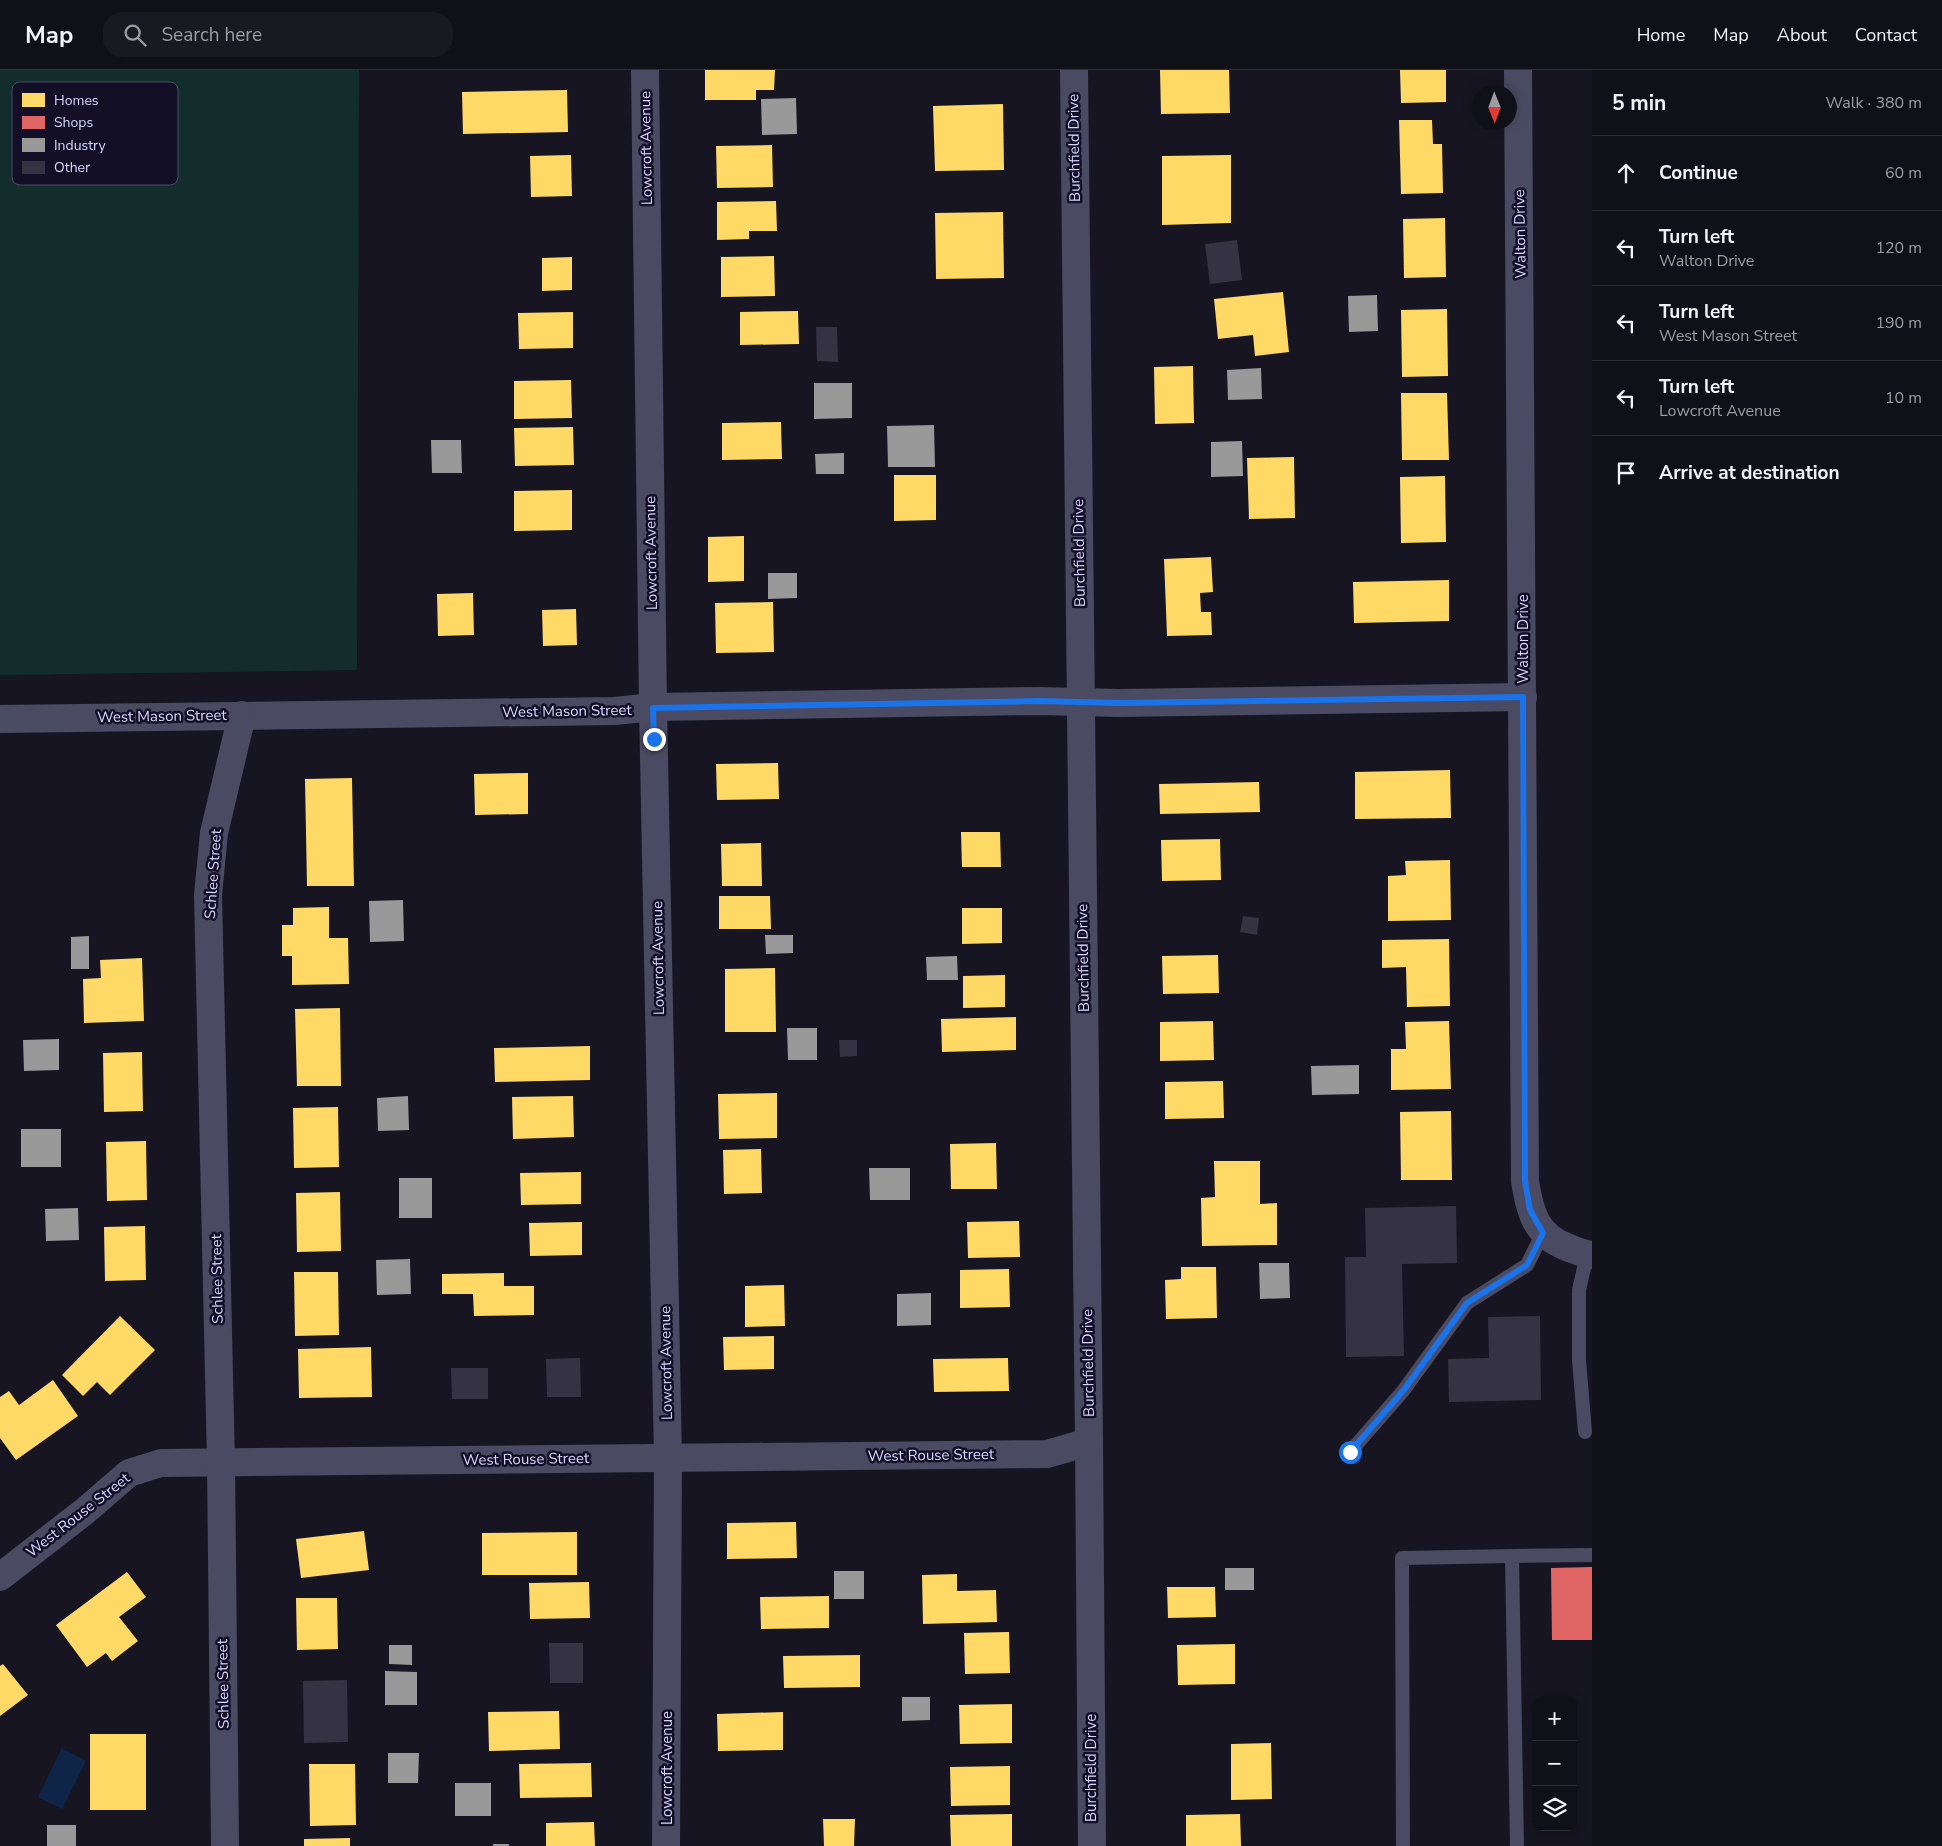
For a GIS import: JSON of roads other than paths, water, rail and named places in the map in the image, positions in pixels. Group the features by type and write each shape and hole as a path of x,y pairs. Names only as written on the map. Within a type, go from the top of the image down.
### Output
{"street":[{"name":"Lowcroft Avenue","path":"645,70 653,708 668,1458 666,1846"},
{"name":"Burchfield Drive","path":"1074,70 1090,1442 1092,1846"},
{"name":"Walton Drive","path":"1518,70 1525,1181 1530,1210 1543,1233"},
{"name":"West Mason Street","path":"0,719 615,711 653,708 1039,701 1523,697"},
{"name":"Schlee Street","path":"225,1846 221,1462 208,895 214,833 242,715"},
{"path":"1543,1233 1561,1245 1589,1255"},
{"name":"West Rouse Street","path":"0,1577 129,1473 161,1464 1046,1454 1090,1442"}],"lane":[{"path":"1350,1452 1403,1391 1467,1303 1527,1265 1543,1233"},
{"path":"1585,1432 1579,1360 1579,1290 1589,1255"},
{"path":"1403,1846 1402,1558 1592,1555"},
{"path":"1512,1556 1517,1846"}],"water":[{"path":"62,1748 86,1761 62,1809 38,1797"}]}
